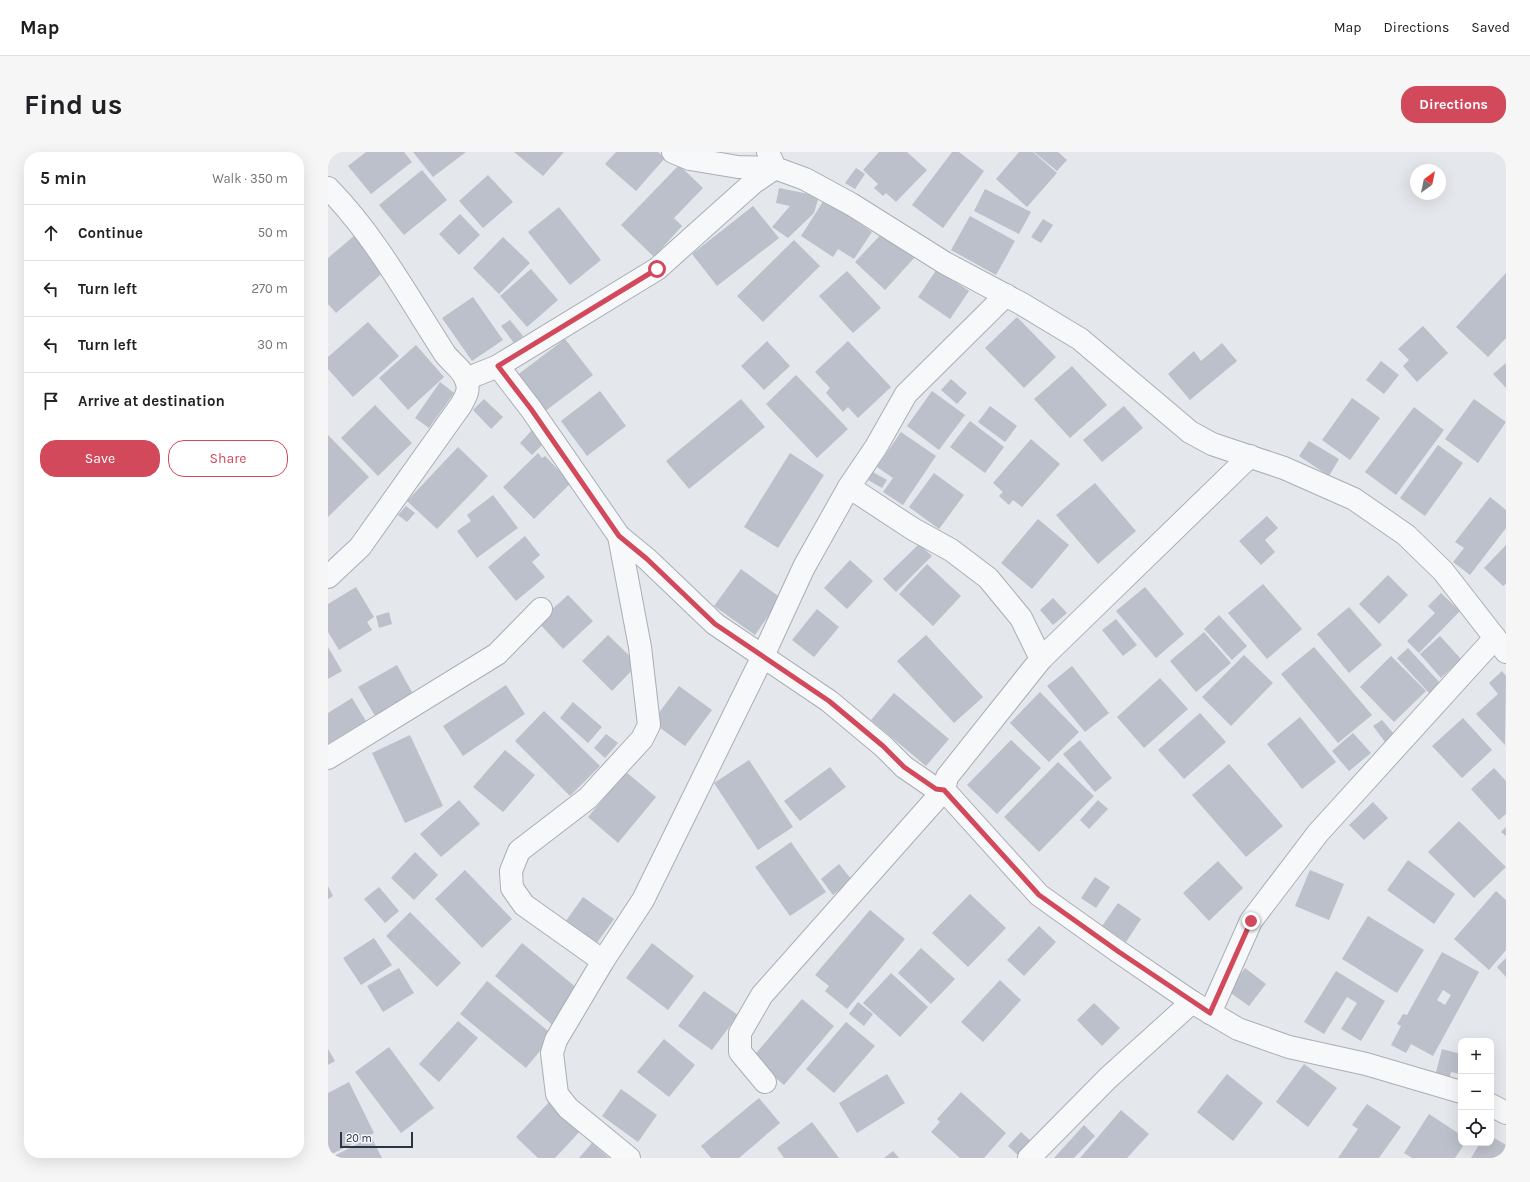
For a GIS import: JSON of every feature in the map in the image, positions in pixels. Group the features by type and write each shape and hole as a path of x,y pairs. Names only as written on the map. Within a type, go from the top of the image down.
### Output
{"street":[{"path":"673,152 690,159 771,160 852,204 945,263 1006,295 1080,339 1190,432 1212,444 1250,456 1354,499 1406,535 1443,571 1500,645 1318,833 1251,921 1210,1013"},
{"path":"466,379 498,366 657,269 753,183 771,160"},
{"path":"328,188 344,205 388,263 446,356 466,379 468,392 461,405 360,547 328,577"},
{"path":"629,1158 611,1141 568,1108 557,1094 552,1053 556,1040 603,961 643,900 764,656 804,567 849,487 876,448 906,394 1006,295"},
{"path":"498,366 531,409 619,536 647,559 715,624 829,701 883,746 904,767 936,789 944,790 1039,895 1192,1002 1238,1029 1289,1047 1366,1064 1458,1091"},
{"path":"765,1082 740,1052 740,1033 749,1015 762,995 944,790 947,777 1041,659 1250,456"},
{"path":"849,487 913,529 951,550 988,578 1021,618 1041,659"},
{"path":"603,961 524,905 512,888 511,871 519,851 588,798 642,739 649,725 640,648 619,536"},
{"path":"328,758 497,654 541,609"},
{"path":"1029,1158 1108,1078 1192,1002"},
{"path":"1494,1107 1506,1113"}],"building":[{"path":"366,152 404,152 412,162 371,194 348,166"},
{"path":"413,152 466,152 433,177"},
{"path":"514,152 564,152 543,176"},
{"path":"616,152 658,152 665,158 636,191 605,164"},
{"path":"879,152 907,152 927,170 896,202 886,193 883,196 874,188 878,184 863,170"},
{"path":"952,152 959,152 984,171 943,228 912,205"},
{"path":"1019,152 1033,152 1057,173 1027,207 996,179"},
{"path":"1034,152 1058,152 1067,160 1057,171"},
{"path":"679,165 703,188 674,218 682,226 654,257 621,225"},
{"path":"856,168 865,174 855,189 845,183"},
{"path":"422,170 447,200 404,235 379,205"},
{"path":"488,175 513,202 483,228 459,201"},
{"path":"779,188 819,196 814,213 788,238 772,227 790,206 776,203"},
{"path":"985,189 1031,212 1019,234 974,211"},
{"path":"824,200 872,232 854,259 838,249 833,257 801,236"},
{"path":"753,206 779,238 717,286 692,254"},
{"path":"559,207 601,260 570,285 528,232"},
{"path":"460,214 480,235 459,255 439,234"},
{"path":"970,216 1015,241 996,275 951,250"},
{"path":"1043,219 1053,225 1041,243 1031,237"},
{"path":"885,230 915,257 885,290 855,262"},
{"path":"354,236 385,271 336,313 328,304 328,258"},
{"path":"503,237 530,263 499,294 473,268"},
{"path":"794,240 820,266 763,322 737,296"},
{"path":"531,269 558,300 527,327 500,296"},
{"path":"937,269 969,291 950,319 918,297"},
{"path":"847,271 881,308 853,333 819,296"},
{"path":"1506,273 1506,338 1488,357 1456,327"},
{"path":"473,297 503,340 472,361 442,318"},
{"path":"1017,317 1056,357 1024,388 985,348"},
{"path":"510,320 523,336 514,343 501,326"},
{"path":"368,322 399,356 353,397 328,369 328,357"},
{"path":"1423,326 1448,353 1417,382 1403,366 1409,360 1398,349"},
{"path":"565,339 593,375 544,412 516,376"},
{"path":"767,341 790,366 764,390 741,366"},
{"path":"848,341 891,387 858,418 848,407 843,412 826,393 830,388 815,372"},
{"path":"1222,343 1237,361 1190,400 1168,374 1194,351 1201,361"},
{"path":"416,345 444,377 408,410 379,378"},
{"path":"1381,361 1399,375 1384,394 1366,380"},
{"path":"1506,363 1506,388 1493,374"},
{"path":"1072,366 1107,405 1070,438 1034,399"},
{"path":"796,375 848,429 817,458 766,404"},
{"path":"951,379 967,393 957,404 941,390"},
{"path":"440,382 454,393 429,428 415,418"},
{"path":"600,391 626,426 587,456 561,421"},
{"path":"932,391 965,415 939,450 907,426"},
{"path":"1352,398 1380,418 1350,460 1322,440"},
{"path":"484,399 503,417 491,429 473,410"},
{"path":"741,399 765,427 689,489 666,461"},
{"path":"1474,399 1506,422 1478,463 1445,439"},
{"path":"375,405 412,443 378,476 341,438"},
{"path":"990,406 1017,426 1005,442 978,422"},
{"path":"1124,406 1143,428 1102,462 1083,440"},
{"path":"1414,407 1444,430 1396,495 1365,472"},
{"path":"970,421 1004,447 985,473 950,447"},
{"path":"534,428 547,440 532,455 520,443"},
{"path":"901,432 936,456 903,505 883,492 893,478 877,467"},
{"path":"328,435 369,477 328,517"},
{"path":"1031,439 1060,464 1022,507 1013,500 1009,505 999,496 1003,492 993,483"},
{"path":"1309,441 1339,459 1329,476 1299,456"},
{"path":"1438,445 1463,463 1425,516 1400,498"},
{"path":"458,447 488,476 437,529 407,501"},
{"path":"538,453 542,458 545,456 571,483 534,519 503,487"},
{"path":"790,453 824,475 778,548 744,527"},
{"path":"873,472 887,480 882,488 868,480"},
{"path":"934,473 964,495 939,529 909,507"},
{"path":"1095,483 1136,531 1098,564 1056,515"},
{"path":"493,495 518,528 477,558 457,531 471,521 467,515"},
{"path":"1490,497 1506,510 1506,528 1470,575 1453,562 1464,548 1455,542"},
{"path":"406,506 415,513 407,522 398,515"},
{"path":"1267,516 1278,528 1265,540 1275,552 1261,565 1239,541"},
{"path":"1038,519 1069,545 1032,589 1001,563"},
{"path":"525,536 540,555 532,562 545,577 516,601 488,567"},
{"path":"919,544 932,556 896,592 883,579"},
{"path":"1506,545 1506,584 1503,586 1484,568"},
{"path":"850,560 873,581 847,609 824,588"},
{"path":"927,564 961,596 933,626 899,594"},
{"path":"741,569 781,598 755,635 714,606"},
{"path":"1388,575 1408,595 1379,624 1359,604"},
{"path":"1263,584 1302,629 1267,659 1228,613"},
{"path":"356,587 374,617 367,622 372,630 339,650 328,632 328,604"},
{"path":"1145,587 1184,634 1156,658 1116,611"},
{"path":"1441,593 1460,611 1419,653 1407,641 1435,613 1428,606"},
{"path":"568,595 593,621 563,649 538,622"},
{"path":"1053,598 1067,613 1053,625 1040,610"},
{"path":"1349,607 1382,645 1349,673 1317,634"},
{"path":"817,609 839,627 814,657 792,640"},
{"path":"389,612 392,624 379,628 376,616"},
{"path":"1219,615 1247,646 1232,660 1204,629"},
{"path":"1116,619 1137,645 1123,656 1102,630"},
{"path":"1204,632 1231,663 1196,692 1170,661"},
{"path":"608,635 638,664 612,691 582,661"},
{"path":"926,635 983,697 954,723 897,661"},
{"path":"1440,636 1461,659 1441,678 1420,654"},
{"path":"328,647 342,671 328,679"},
{"path":"1314,647 1372,715 1338,743 1281,674"},
{"path":"1408,648 1441,684 1430,694 1397,658"},
{"path":"1244,655 1273,683 1231,726 1202,697"},
{"path":"1391,656 1426,691 1394,722 1360,687"},
{"path":"397,665 413,694 375,716 358,687"},
{"path":"1072,666 1109,713 1085,732 1047,686"},
{"path":"1502,671 1506,676 1505,745 1476,714 1498,694 1489,683"},
{"path":"1160,678 1188,709 1144,748 1117,717"},
{"path":"506,685 525,714 463,756 443,726"},
{"path":"679,686 712,710 685,746 652,722"},
{"path":"1040,692 1079,732 1049,762 1010,723"},
{"path":"894,693 949,739 926,766 871,720"},
{"path":"352,698 366,721 328,744 328,713"},
{"path":"573,702 602,727 588,743 560,718"},
{"path":"544,711 600,766 570,796 515,741"},
{"path":"1200,713 1226,742 1184,779 1158,750"},
{"path":"1300,717 1336,762 1302,789 1267,744"},
{"path":"1463,718 1492,750 1462,778 1432,746"},
{"path":"1382,720 1395,735 1385,742 1373,726"},
{"path":"1353,733 1371,753 1349,771 1332,751"},
{"path":"606,734 618,743 605,758 594,748"},
{"path":"410,735 443,806 405,823 372,753"},
{"path":"1011,740 1041,768 997,814 967,785"},
{"path":"1080,740 1112,778 1095,792 1063,754"},
{"path":"505,750 535,775 503,812 473,787"},
{"path":"749,760 793,827 758,850 714,783"},
{"path":"1058,762 1094,796 1039,852 1004,817"},
{"path":"1229,764 1283,826 1246,857 1192,795"},
{"path":"830,767 846,787 800,821 784,801"},
{"path":"1494,768 1506,781 1506,814 1499,820 1471,789"},
{"path":"626,772 656,797 618,843 588,817"},
{"path":"459,800 480,824 441,857 420,834"},
{"path":"1098,800 1108,809 1089,829 1080,820"},
{"path":"1373,802 1388,818 1364,840 1349,825"},
{"path":"1459,821 1506,867 1474,898 1428,852"},
{"path":"1506,827 1506,836 1501,832"},
{"path":"791,842 826,892 790,916 755,867"},
{"path":"415,852 438,875 414,900 391,878"},
{"path":"1408,860 1455,894 1434,924 1387,890"},
{"path":"1218,861 1243,888 1209,921 1183,893"},
{"path":"839,864 852,880 833,895 821,879"},
{"path":"465,870 512,919 482,948 435,899"},
{"path":"1310,870 1344,884 1329,920 1295,906"},
{"path":"1095,877 1110,887 1096,908 1081,898"},
{"path":"328,886 333,896 328,899"},
{"path":"379,887 399,911 385,923 364,899"},
{"path":"1496,891 1506,900 1506,950 1489,970 1454,939"},
{"path":"970,894 1006,928 968,967 932,933"},
{"path":"583,897 614,919 594,947 563,925"},
{"path":"1118,903 1141,919 1126,942 1102,926"},
{"path":"870,910 905,939 847,1009 825,991 829,986 815,975"},
{"path":"410,912 461,963 437,987 386,936"},
{"path":"1368,916 1424,950 1397,993 1342,959"},
{"path":"1039,926 1056,942 1024,976 1007,960"},
{"path":"374,938 392,965 361,985 343,958"},
{"path":"522,943 583,993 555,1027 495,976"},
{"path":"652,943 694,976 668,1010 626,978"},
{"path":"921,948 955,979 931,1004 898,973"},
{"path":"1442,952 1479,972 1433,1056 1411,1044 1406,1053 1391,1045 1401,1026 1397,1024 1403,1014 1407,1015","holes":["1443,990 1451,995 1445,1005 1437,1000"]},
{"path":"1506,958 1506,977 1497,967"},
{"path":"399,968 414,993 383,1012 367,986"},
{"path":"1245,968 1266,984 1249,1006 1228,991"},
{"path":"1336,971 1385,1001 1361,1041 1341,1029 1357,1003 1347,997 1324,1034 1304,1022"},
{"path":"891,973 928,1007 900,1037 863,1003"},
{"path":"1000,980 1021,1000 983,1042 961,1022"},
{"path":"487,981 553,1035 526,1068 460,1014"},
{"path":"704,991 738,1015 712,1050 678,1026"},
{"path":"802,999 834,1026 784,1085 752,1058"},
{"path":"858,1002 873,1014 864,1026 849,1014"},
{"path":"1094,1003 1120,1028 1102,1046 1077,1020"},
{"path":"458,1021 478,1038 439,1082 419,1064"},
{"path":"846,1022 875,1046 834,1093 806,1069"},
{"path":"664,1039 695,1065 669,1097 637,1072"},
{"path":"389,1047 434,1108 401,1133 355,1072"},
{"path":"328,1049 335,1061 328,1065"},
{"path":"1442,1049 1458,1053 1458,1073 1451,1072 1449,1080 1435,1076"},
{"path":"1304,1064 1337,1088 1308,1127 1276,1102"},
{"path":"887,1074 905,1103 857,1133 839,1103"},
{"path":"1227,1074 1263,1103 1233,1141 1197,1112"},
{"path":"349,1082 374,1133 328,1156 328,1093"},
{"path":"621,1089 657,1115 638,1142 602,1116"},
{"path":"961,1092 1006,1133 984,1158 960,1158 931,1132 940,1122 937,1119"},
{"path":"553,1098 584,1127 555,1158 538,1158 516,1137"},
{"path":"759,1098 780,1123 739,1158 711,1158 701,1146"},
{"path":"1367,1104 1401,1127 1379,1158 1338,1158 1358,1129 1352,1125"},
{"path":"1121,1110 1149,1134 1127,1158 1080,1158"},
{"path":"1429,1114 1458,1133 1458,1146 1463,1146 1455,1158 1412,1158 1404,1153"},
{"path":"812,1122 839,1158 784,1158 777,1148"},
{"path":"1084,1125 1095,1136 1074,1158 1054,1158"},
{"path":"1021,1132 1033,1143 1020,1157 1008,1146"},
{"path":"371,1137 382,1158 330,1158"},
{"path":"1494,1138 1506,1145 1506,1158 1471,1158 1478,1146 1494,1146"},
{"path":"592,1143 609,1158 579,1158"},
{"path":"893,1151 899,1158 884,1158"}],"route":[{"path":"657,269 498,366 531,409 619,536 647,559 715,624 829,701 883,746 904,767 936,789 944,790 1039,895 1119,952 1210,1013 1251,921"}]}
